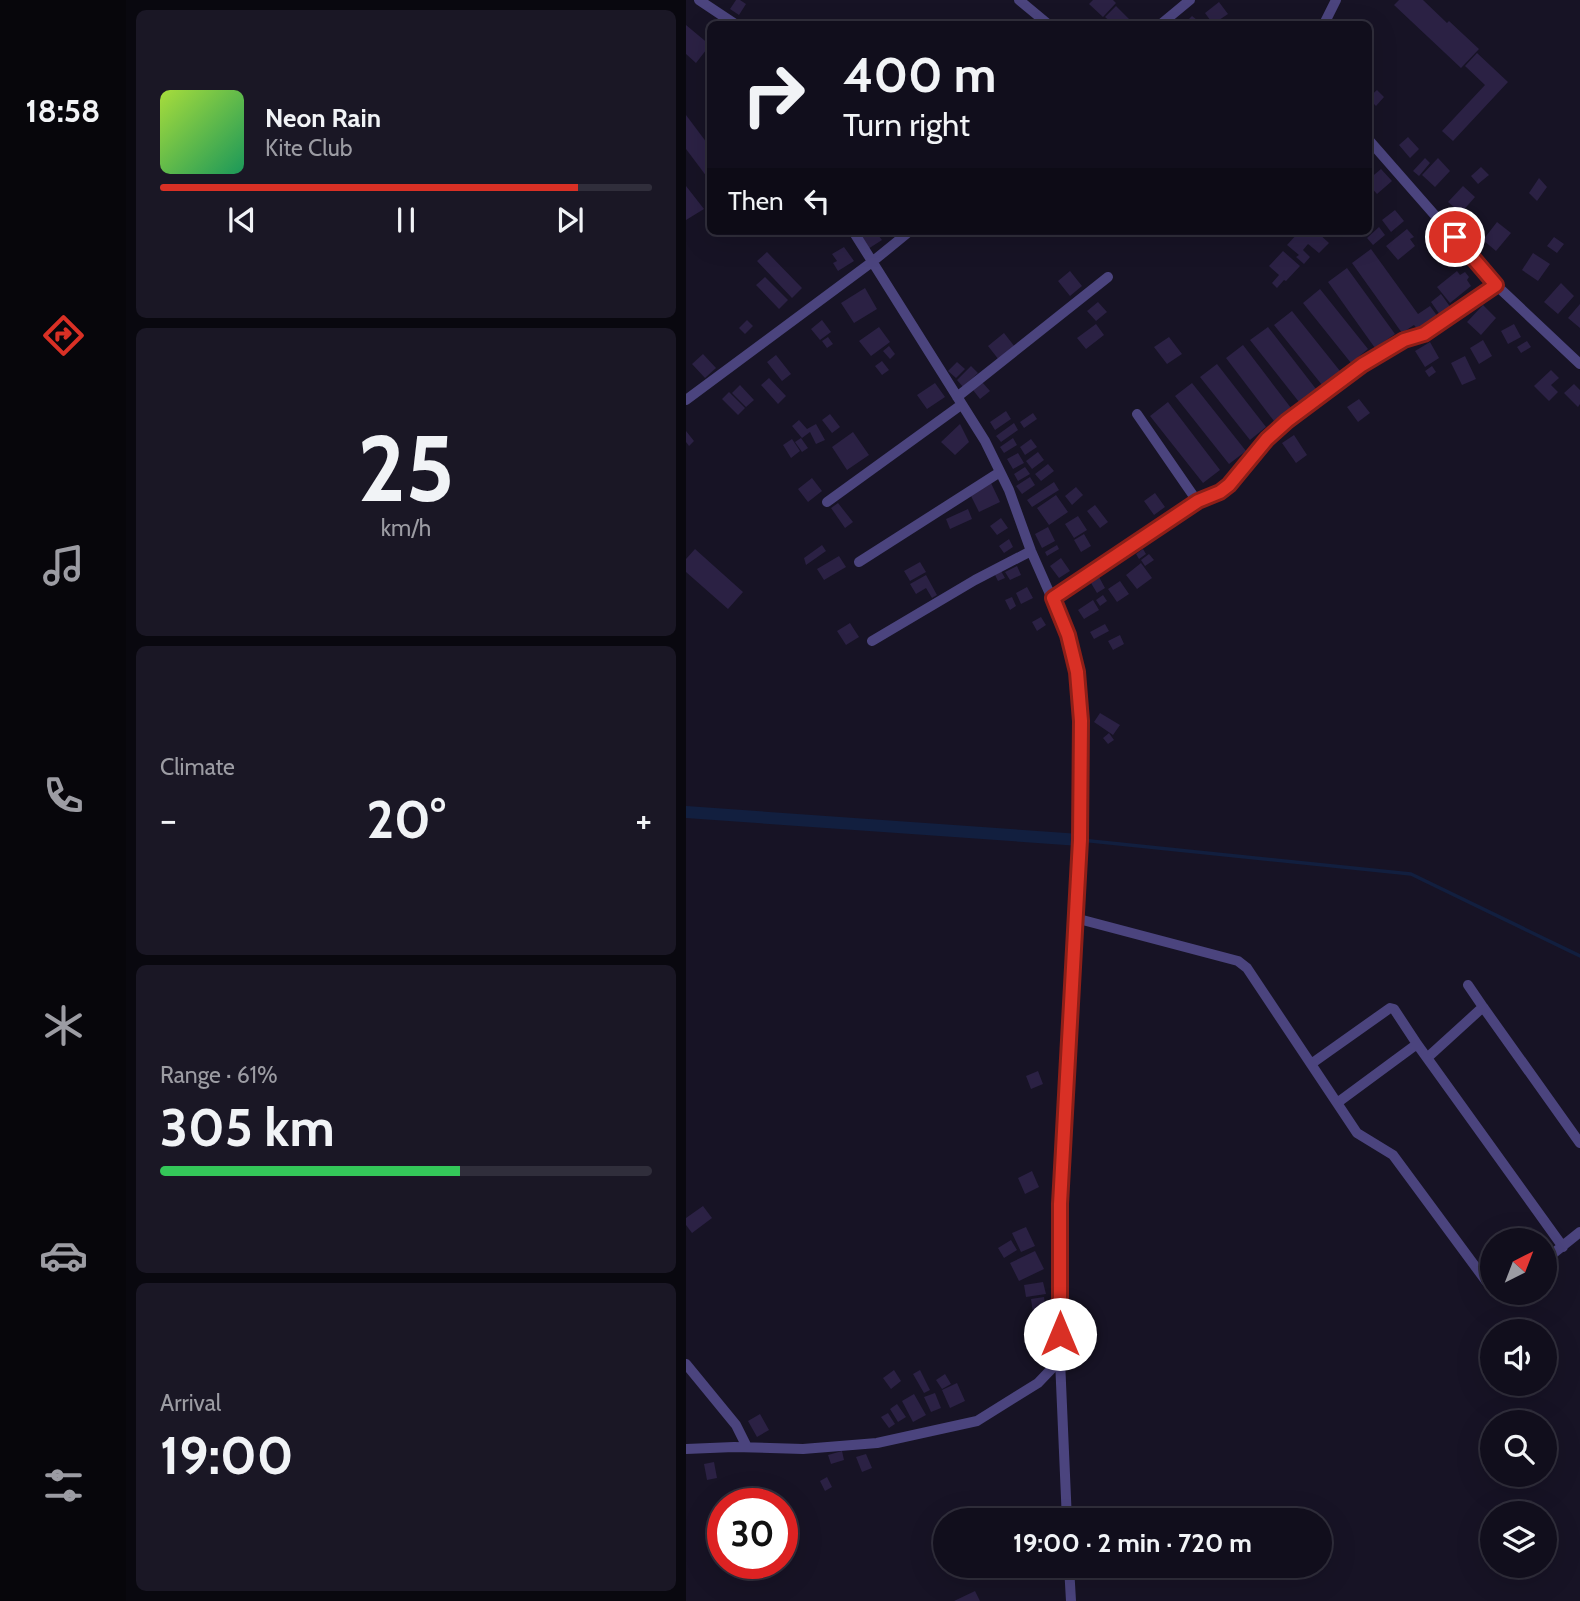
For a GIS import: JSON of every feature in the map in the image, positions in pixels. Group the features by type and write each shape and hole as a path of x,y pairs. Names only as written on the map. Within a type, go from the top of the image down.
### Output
{"street":[{"path":"699,0 730,21"},
{"path":"1019,0 1044,21"},
{"path":"1165,21 1190,0"},
{"path":"1326,21 1336,0"},
{"path":"1372,144 1496,285 1580,364"},
{"path":"855,235 985,441 1009,490 1031,551 1068,635 1077,672 1082,797 1060,1204 1060,1360 1066,1508"},
{"path":"686,400 872,262 904,235"},
{"path":"827,502 959,401 1108,277"},
{"path":"1053,598 1198,501 1220,492 1267,439 1287,421 1362,365 1404,340 1424,334 1496,285"},
{"path":"1137,414 1198,501"},
{"path":"859,562 1000,472"},
{"path":"872,641 975,580 1031,551"},
{"path":"1075,918 1238,961 1248,968 1357,1133 1393,1155 1480,1273"},
{"path":"1468,985 1580,1143"},
{"path":"1427,1058 1483,1007"},
{"path":"1311,1064 1390,1008 1394,1009 1563,1247"},
{"path":"1337,1103 1417,1044"},
{"path":"1558,1251 1580,1232"},
{"path":"686,1449 803,1449 877,1443 977,1421 1038,1383 1060,1360"},
{"path":"686,1364 736,1425 747,1447"},
{"path":"1070,1578 1071,1601"}],"building":[{"path":"736,0 746,4 739,15 730,9"},
{"path":"1093,0 1113,0 1116,3 1103,17 1089,4"},
{"path":"1399,0 1423,0 1479,49 1461,68 1394,5"},
{"path":"1219,2 1228,14 1218,21 1211,21 1205,13"},
{"path":"1116,6 1129,19 1110,21 1105,17"},
{"path":"686,25 707,42 707,49 696,63 686,54"},
{"path":"1477,53 1508,82 1453,141 1442,131 1485,85 1465,66"},
{"path":"1377,90 1384,97 1376,106 1372,102 1372,94"},
{"path":"686,115 707,143 707,177 686,149"},
{"path":"1408,137 1419,149 1410,158 1399,145"},
{"path":"1425,158 1430,163 1419,176 1413,171"},
{"path":"1438,158 1450,171 1435,187 1422,175"},
{"path":"1481,167 1489,175 1478,184 1471,176"},
{"path":"1381,169 1392,181 1377,194 1372,188 1372,177"},
{"path":"1539,178 1547,187 1537,201 1529,193"},
{"path":"686,186 704,209 686,220"},
{"path":"1463,186 1475,197 1461,213 1448,202"},
{"path":"1395,210 1404,221 1391,232 1382,220"},
{"path":"1497,222 1511,233 1496,251 1483,240"},
{"path":"1379,227 1385,235 1373,245 1367,238"},
{"path":"1407,229 1414,237 1410,239 1415,246 1398,260 1386,246"},
{"path":"859,235 878,235 882,240 868,249"},
{"path":"1296,235 1320,235 1329,243 1319,253 1308,244 1303,250 1310,257 1304,264 1296,257 1299,255 1287,245"},
{"path":"1554,237 1564,244 1557,253 1547,246"},
{"path":"844,247 854,261 838,271 833,263 837,261 832,254"},
{"path":"1371,249 1418,314 1430,306 1438,317 1419,331 1414,325 1402,333 1352,263"},
{"path":"1283,251 1300,266 1277,288 1272,283 1279,275 1269,266"},
{"path":"767,252 802,288 792,298 757,261"},
{"path":"1533,253 1550,264 1538,281 1522,270"},
{"path":"1347,268 1395,334 1375,348 1328,282"},
{"path":"1070,271 1082,286 1070,296 1058,281"},
{"path":"1457,271 1460,275 1465,272 1471,286 1450,303 1437,287"},
{"path":"765,277 788,300 779,309 756,285"},
{"path":"1561,283 1574,296 1558,314 1544,302"},
{"path":"865,288 877,309 854,323 841,303"},
{"path":"1320,289 1368,349 1351,363 1303,303"},
{"path":"1441,294 1451,308 1440,315 1431,302"},
{"path":"1098,302 1107,312 1096,321 1087,311"},
{"path":"1580,304 1580,328 1568,318"},
{"path":"1483,305 1496,318 1481,335 1467,322"},
{"path":"1292,311 1340,371 1322,385 1274,325"},
{"path":"747,320 753,326 745,334 739,328"},
{"path":"822,320 831,332 820,340 811,329"},
{"path":"1096,324 1104,335 1086,349 1077,338"},
{"path":"1514,324 1521,337 1508,344 1501,331"},
{"path":"879,327 890,342 871,356 859,341"},
{"path":"1268,327 1316,389 1299,402 1250,340"},
{"path":"1004,333 1015,347 999,360 988,346"},
{"path":"828,337 833,344 827,348 822,341"},
{"path":"1169,337 1182,354 1167,364 1154,347"},
{"path":"1483,340 1492,356 1479,364 1470,348"},
{"path":"1527,341 1531,347 1521,353 1517,347"},
{"path":"1430,342 1439,358 1425,367 1415,351"},
{"path":"1243,345 1291,408 1274,421 1226,358"},
{"path":"889,346 895,354 890,359 883,351"},
{"path":"703,354 716,368 705,378 692,364"},
{"path":"776,355 791,374 782,381 767,362"},
{"path":"1465,356 1476,379 1462,385 1451,363"},
{"path":"882,361 889,370 882,375 875,366"},
{"path":"957,362 965,369 956,378 948,371"},
{"path":"1217,364 1266,427 1250,440 1200,377"},
{"path":"971,366 978,373 963,387 957,380"},
{"path":"1432,366 1436,372 1429,377 1425,371"},
{"path":"1551,370 1559,378 1551,385 1558,392 1549,401 1534,386"},
{"path":"769,378 786,396 778,404 761,385"},
{"path":"982,382 990,391 980,399 973,390"},
{"path":"935,383 945,397 927,409 917,395"},
{"path":"1192,383 1246,451 1229,464 1175,396"},
{"path":"1574,384 1580,390 1578,407 1564,393"},
{"path":"740,385 754,400 746,407 732,393"},
{"path":"729,392 745,408 738,415 722,399"},
{"path":"1359,399 1370,413 1358,422 1347,407"},
{"path":"1168,402 1220,470 1203,483 1150,416"},
{"path":"1006,411 1011,419 995,430 990,422"},
{"path":"1033,413 1037,419 1024,428 1020,422"},
{"path":"830,414 840,427 832,433 822,420"},
{"path":"799,420 807,429 816,424 825,440 816,444 810,432 802,438 792,426"},
{"path":"1014,423 1018,430 1001,442 996,436"},
{"path":"960,424 969,442 955,455 941,442"},
{"path":"686,431 694,441 689,446 686,442"},
{"path":"853,432 869,455 847,470 832,447"},
{"path":"1294,435 1307,455 1296,463 1282,443"},
{"path":"801,438 808,448 802,452 795,442"},
{"path":"1013,438 1017,445 1004,453 1000,447"},
{"path":"792,439 800,451 791,458 783,445"},
{"path":"1031,439 1037,447 1025,455 1020,447"},
{"path":"1038,452 1044,460 1032,469 1026,461"},
{"path":"1018,453 1024,463 1013,469 1007,459"},
{"path":"1048,464 1054,471 1041,481 1035,474"},
{"path":"1025,467 1030,474 1018,481 1014,474"},
{"path":"1030,477 1035,485 1022,494 1016,486"},
{"path":"812,478 822,491 808,502 798,489"},
{"path":"1054,482 1059,490 1032,507 1027,500"},
{"path":"991,483 1000,502 979,512 970,494"},
{"path":"1076,487 1083,495 1072,505 1065,496"},
{"path":"1155,493 1165,507 1154,515 1144,501"},
{"path":"1056,495 1068,512 1049,525 1037,508"},
{"path":"838,503 853,522 845,528 831,508"},
{"path":"1095,505 1108,522 1100,528 1087,511"},
{"path":"968,509 972,519 950,529 946,519"},
{"path":"1078,516 1087,530 1074,538 1065,524"},
{"path":"1001,518 1008,528 997,535 990,526"},
{"path":"1048,527 1055,541 1042,548 1035,534"},
{"path":"1084,534 1091,546 1081,552 1074,540"},
{"path":"1009,539 1013,547 1004,553 999,546"},
{"path":"822,545 826,551 806,565 804,558"},
{"path":"1057,545 1059,549 1047,556 1045,552"},
{"path":"695,549 743,592 728,609 686,572 686,559"},
{"path":"1143,549 1146,554 1139,559 1136,554"},
{"path":"1149,554 1154,560 1145,566 1141,560"},
{"path":"839,556 846,567 824,580 817,569"},
{"path":"1061,558 1070,571 1059,578 1050,566"},
{"path":"920,562 926,572 910,581 904,571"},
{"path":"1141,563 1152,578 1137,589 1126,575"},
{"path":"1017,566 1021,575 1010,580 1005,572"},
{"path":"1001,571 1005,578 998,581 995,575"},
{"path":"926,575 937,595 932,598 926,588 916,594 910,584"},
{"path":"1099,577 1105,588 1097,593 1091,583"},
{"path":"1120,581 1129,594 1117,602 1108,589"},
{"path":"1027,587 1033,598 1021,604 1016,593"},
{"path":"1103,595 1107,601 1100,606 1096,600"},
{"path":"1012,597 1016,606 1010,610 1005,600"},
{"path":"1093,600 1099,610 1084,619 1078,610"},
{"path":"1041,617 1046,625 1037,631 1032,622"},
{"path":"850,623 859,637 846,645 837,631"},
{"path":"1105,624 1109,631 1094,639 1090,632"},
{"path":"1120,635 1124,644 1113,650 1108,641"},
{"path":"1100,713 1120,725 1113,735 1094,722"},
{"path":"1109,733 1114,740 1108,744 1103,738"},
{"path":"1038,1071 1043,1084 1031,1089 1026,1076"},
{"path":"1032,1171 1039,1187 1025,1194 1018,1178"},
{"path":"703,1206 712,1218 692,1233 686,1225 686,1218"},
{"path":"1026,1227 1035,1246 1021,1252 1012,1233"},
{"path":"1011,1240 1017,1250 1004,1258 998,1248"},
{"path":"1035,1251 1044,1269 1019,1281 1010,1263"},
{"path":"1043,1282 1046,1294 1026,1297 1024,1285"},
{"path":"1044,1297 1046,1310 1033,1313 1031,1299"},
{"path":"1046,1314 1050,1321 1044,1325 1040,1317"},
{"path":"894,1370 901,1381 891,1389 883,1378"},
{"path":"920,1370 930,1390 924,1393 913,1374"},
{"path":"945,1374 951,1384 942,1389 936,1380"},
{"path":"957,1383 965,1401 950,1408 942,1390"},
{"path":"935,1393 941,1408 931,1412 924,1397"},
{"path":"914,1394 926,1415 913,1422 902,1401"},
{"path":"897,1404 906,1417 898,1422 890,1409"},
{"path":"888,1413 895,1424 889,1428 881,1417"},
{"path":"760,1414 769,1430 757,1437 748,1421"},
{"path":"842,1451 844,1460 831,1464 828,1455"},
{"path":"866,1454 872,1468 862,1472 856,1457"},
{"path":"714,1462 717,1478 707,1480 704,1464"},
{"path":"827,1477 832,1487 825,1491 820,1481"},
{"path":"975,1591 980,1601 954,1601"}],"waterway":[{"path":"686,812 1080,840"},
{"path":"1081,840 1411,874 1580,956"}],"route":[{"path":"1060,1334 1060,1204 1082,797 1077,672 1068,635 1053,598 1198,501 1220,492 1267,439 1287,421 1362,365 1404,340 1424,334 1496,285 1455,237"}]}
